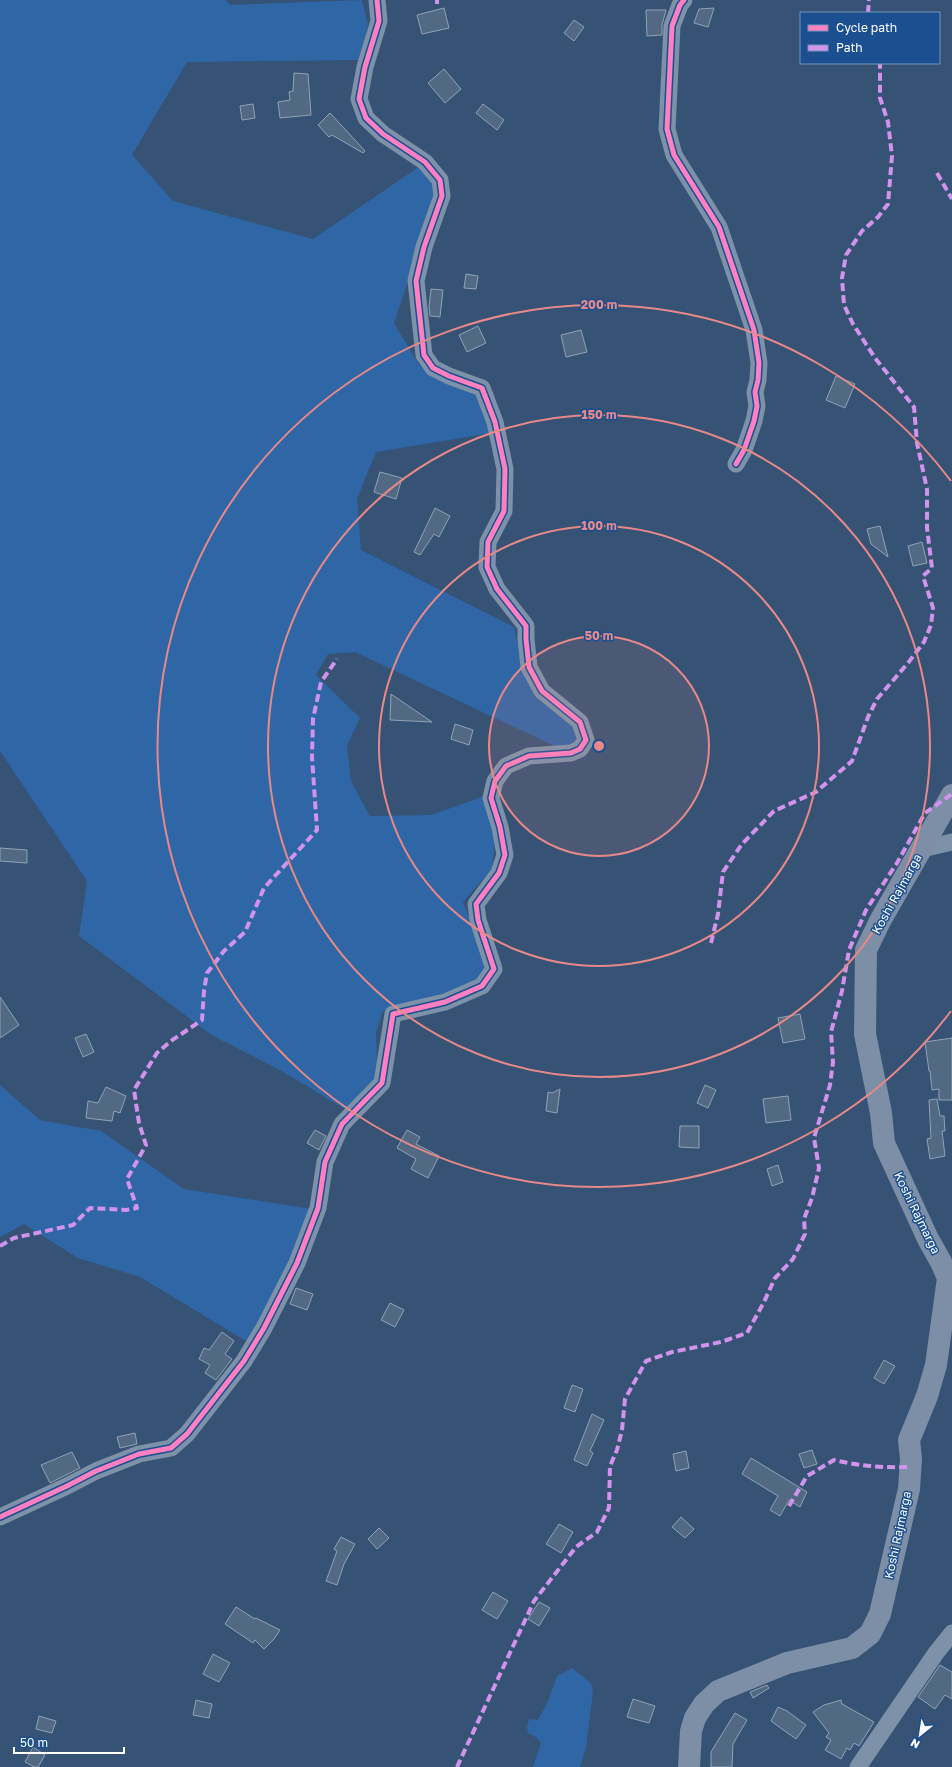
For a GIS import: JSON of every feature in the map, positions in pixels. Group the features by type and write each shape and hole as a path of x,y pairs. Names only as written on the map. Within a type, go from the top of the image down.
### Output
{"main road":[{"name":"Koshi Rajmarga","path":"690,1767 691,1731 695,1718 704,1704 718,1691 787,1663 852,1648 870,1634 880,1614 909,1489 911,1459 908,1440 927,1396 936,1365 948,1278 928,1239 884,1143 881,1113 865,1034 866,950 880,921 952,795"}],"street":[{"path":"0,1517 96,1471 140,1454 171,1448 187,1434 244,1361 264,1328 297,1263 318,1208 325,1162 342,1124 382,1083 393,1014 445,1002 476,989 482,986 494,969 478,920 476,904 499,873 505,855 500,827 491,798 495,781 506,766 529,756 571,753 580,749 586,740 580,722 542,691 529,666 526,626 497,589 487,567 488,542 504,511 505,470 495,422 482,388 449,376 433,368 424,355 416,281 424,247 442,196 440,180 425,162 383,134 366,118 359,99 365,67 379,21 377,0"},
{"path":"684,0 680,5 672,26 667,129 674,155 719,227 754,330 760,363 755,392 757,406 754,421 744,450 736,464"},
{"path":"922,849 952,842"},
{"path":"858,1767 952,1633"}],"shaded area":[{"path":"0,0 225,0 230,5 362,0 368,25 359,60 187,62 132,155 173,201 313,239 420,166 435,185 432,210 394,323 420,366 478,393 492,433 376,452 357,499 361,550 514,627 522,662 575,724 576,743 559,748 355,652 328,654 316,675 360,718 347,746 351,781 370,816 431,815 482,797 496,834 492,869 463,902 486,960 485,976 470,986 383,1011 376,1033 378,1078 348,1111 280,1070 213,1036 79,936 87,881 0,751"},
{"path":"0,1085 40,1120 101,1131 184,1189 312,1209 302,1246 251,1344 140,1277 78,1258 24,1224 0,1237"},
{"path":"572,1668 591,1683 593,1692 586,1747 580,1767 533,1767 541,1743 537,1738 528,1733 527,1727 529,1719 538,1720 548,1701 557,1676"}],"building":[{"path":"444,8 449,28 422,34 417,15"},
{"path":"714,8 708,27 694,23 699,9"},
{"path":"646,10 666,10 662,25 662,35 647,36"},
{"path":"574,20 584,27 574,41 564,33"},
{"path":"444,69 461,89 445,103 428,83"},
{"path":"294,73 308,74 311,115 280,118 278,102 290,100 289,92 293,91"},
{"path":"253,104 255,118 242,120 240,106"},
{"path":"483,104 504,120 497,130 476,113"},
{"path":"330,113 365,151 363,153 332,135 329,137 318,125"},
{"path":"466,274 478,276 476,289 464,288"},
{"path":"431,289 443,290 440,317 430,316 429,307"},
{"path":"478,326 486,343 467,352 459,335"},
{"path":"581,330 587,352 566,357 561,335"},
{"path":"836,376 855,384 845,408 826,400"},
{"path":"380,472 402,478 396,499 374,492"},
{"path":"435,508 450,516 439,537 434,534 420,555 414,552"},
{"path":"880,526 888,557 871,544 867,529"},
{"path":"922,542 927,563 913,566 908,546"},
{"path":"391,694 432,722 390,720"},
{"path":"455,724 473,730 469,745 451,739"},
{"path":"0,848 27,850 27,863 0,861"},
{"path":"0,997 19,1025 0,1038"},
{"path":"800,1014 805,1039 783,1043 778,1018"},
{"path":"86,1034 94,1052 83,1057 75,1038"},
{"path":"952,1038 952,1100 939,1100 939,1089 932,1090 925,1042"},
{"path":"705,1085 716,1090 708,1108 697,1103"},
{"path":"106,1087 126,1096 120,1113 114,1111 112,1121 86,1118 88,1101 98,1103"},
{"path":"560,1089 557,1113 546,1111 548,1092 552,1093"},
{"path":"788,1096 791,1120 766,1123 763,1099"},
{"path":"937,1099 940,1116 944,1116 945,1131 942,1131 945,1156 930,1159 927,1139 931,1138 929,1100"},
{"path":"680,1126 699,1126 699,1148 679,1147"},
{"path":"315,1130 326,1136 319,1150 307,1143"},
{"path":"407,1130 420,1137 416,1144 439,1156 428,1178 411,1169 416,1159 397,1148"},
{"path":"778,1165 783,1182 772,1186 767,1169"},
{"path":"296,1288 313,1294 307,1310 290,1304"},
{"path":"390,1303 404,1310 395,1327 381,1320"},
{"path":"222,1332 234,1341 225,1354 232,1359 216,1380 205,1373 210,1365 199,1359 204,1348 209,1350"},
{"path":"884,1360 895,1366 884,1384 874,1378"},
{"path":"572,1385 583,1389 575,1412 564,1408"},
{"path":"592,1414 604,1420 590,1451 593,1453 587,1466 574,1460"},
{"path":"135,1433 137,1444 120,1448 117,1437"},
{"path":"812,1450 817,1464 804,1468 799,1454"},
{"path":"686,1451 689,1468 676,1471 673,1454"},
{"path":"72,1452 80,1468 50,1483 41,1465"},
{"path":"751,1458 807,1492 800,1507 789,1500 780,1516 770,1510 778,1496 742,1474"},
{"path":"681,1517 694,1529 685,1538 672,1527"},
{"path":"559,1524 573,1532 561,1553 546,1544"},
{"path":"379,1528 389,1538 377,1549 368,1539"},
{"path":"341,1537 355,1544 344,1564 337,1585 326,1581 337,1551 334,1549"},
{"path":"493,1592 508,1601 497,1619 482,1610"},
{"path":"539,1602 550,1608 539,1626 528,1619"},
{"path":"236,1607 255,1619 256,1618 280,1630 274,1639 264,1649 255,1640 253,1643 225,1624"},
{"path":"213,1654 230,1663 219,1682 203,1674"},
{"path":"940,1665 952,1672 952,1699 945,1695 935,1709 918,1697"},
{"path":"767,1685 769,1688 753,1698 750,1692"},
{"path":"633,1699 655,1706 649,1723 627,1717"},
{"path":"196,1700 212,1704 209,1718 193,1715"},
{"path":"841,1700 842,1704 874,1722 859,1746 854,1743 850,1750 847,1748 841,1759 825,1750 831,1740 826,1737 829,1733 813,1712 824,1705"},
{"path":"778,1707 787,1711 806,1725 796,1739 771,1721"},
{"path":"735,1713 747,1720 733,1744 732,1767 711,1767 711,1752"},
{"path":"39,1716 56,1721 52,1733 36,1729"},
{"path":"33,1747 45,1755 38,1767 34,1767 25,1762"}],"marked path":[{"path":"868,12 869,0"},
{"path":"711,943 718,914 723,872 742,844 774,811 816,792 852,761 868,717 877,699 924,642 931,625 933,608 923,576 932,568 927,528 927,489 917,443 914,407 875,358 853,324 844,305 842,278 846,255 862,231 878,217 888,204 892,156 888,122 880,98 880,64"},
{"path":"937,173 952,199"},
{"path":"0,1246 14,1238 73,1225 90,1208 126,1210 137,1208 127,1179 146,1145 139,1123 134,1090 157,1053 171,1041 202,1020 207,973 224,951 245,932 264,888 317,830 312,757 313,719 321,682 337,659"},
{"path":"457,1767 534,1601 576,1547 597,1532 609,1508 610,1466 617,1450 622,1430 625,1399 646,1361 672,1352 721,1342 747,1333 775,1278 793,1259 805,1234 804,1219 812,1198 819,1168 814,1138 830,1085 833,1062 831,1032 842,991 849,950 866,910 897,863 925,813 952,794"},
{"path":"789,1506 807,1476 834,1460 872,1466 910,1467"}],"cycle path":[{"path":"0,1517 96,1471 139,1454 171,1448 187,1434 244,1361 264,1328 297,1263 318,1208 325,1162 342,1124 382,1083 393,1014 445,1002 482,986 494,969 478,920 476,904 499,873 505,855 500,827 491,798 495,781 506,766 529,756 571,753 580,749 586,740 580,722 542,691 529,667 526,626 497,589 487,567 488,542 504,511 505,469 495,422 482,388 449,376 433,368 424,355 416,281 424,247 442,196 440,180 425,162 383,134 366,118 359,99 365,67 379,21 377,0"},
{"path":"684,0 680,5 672,26 667,129 674,155 719,227 754,330 759,363 758,380 755,392 757,406 754,421 744,450 736,464"}]}
